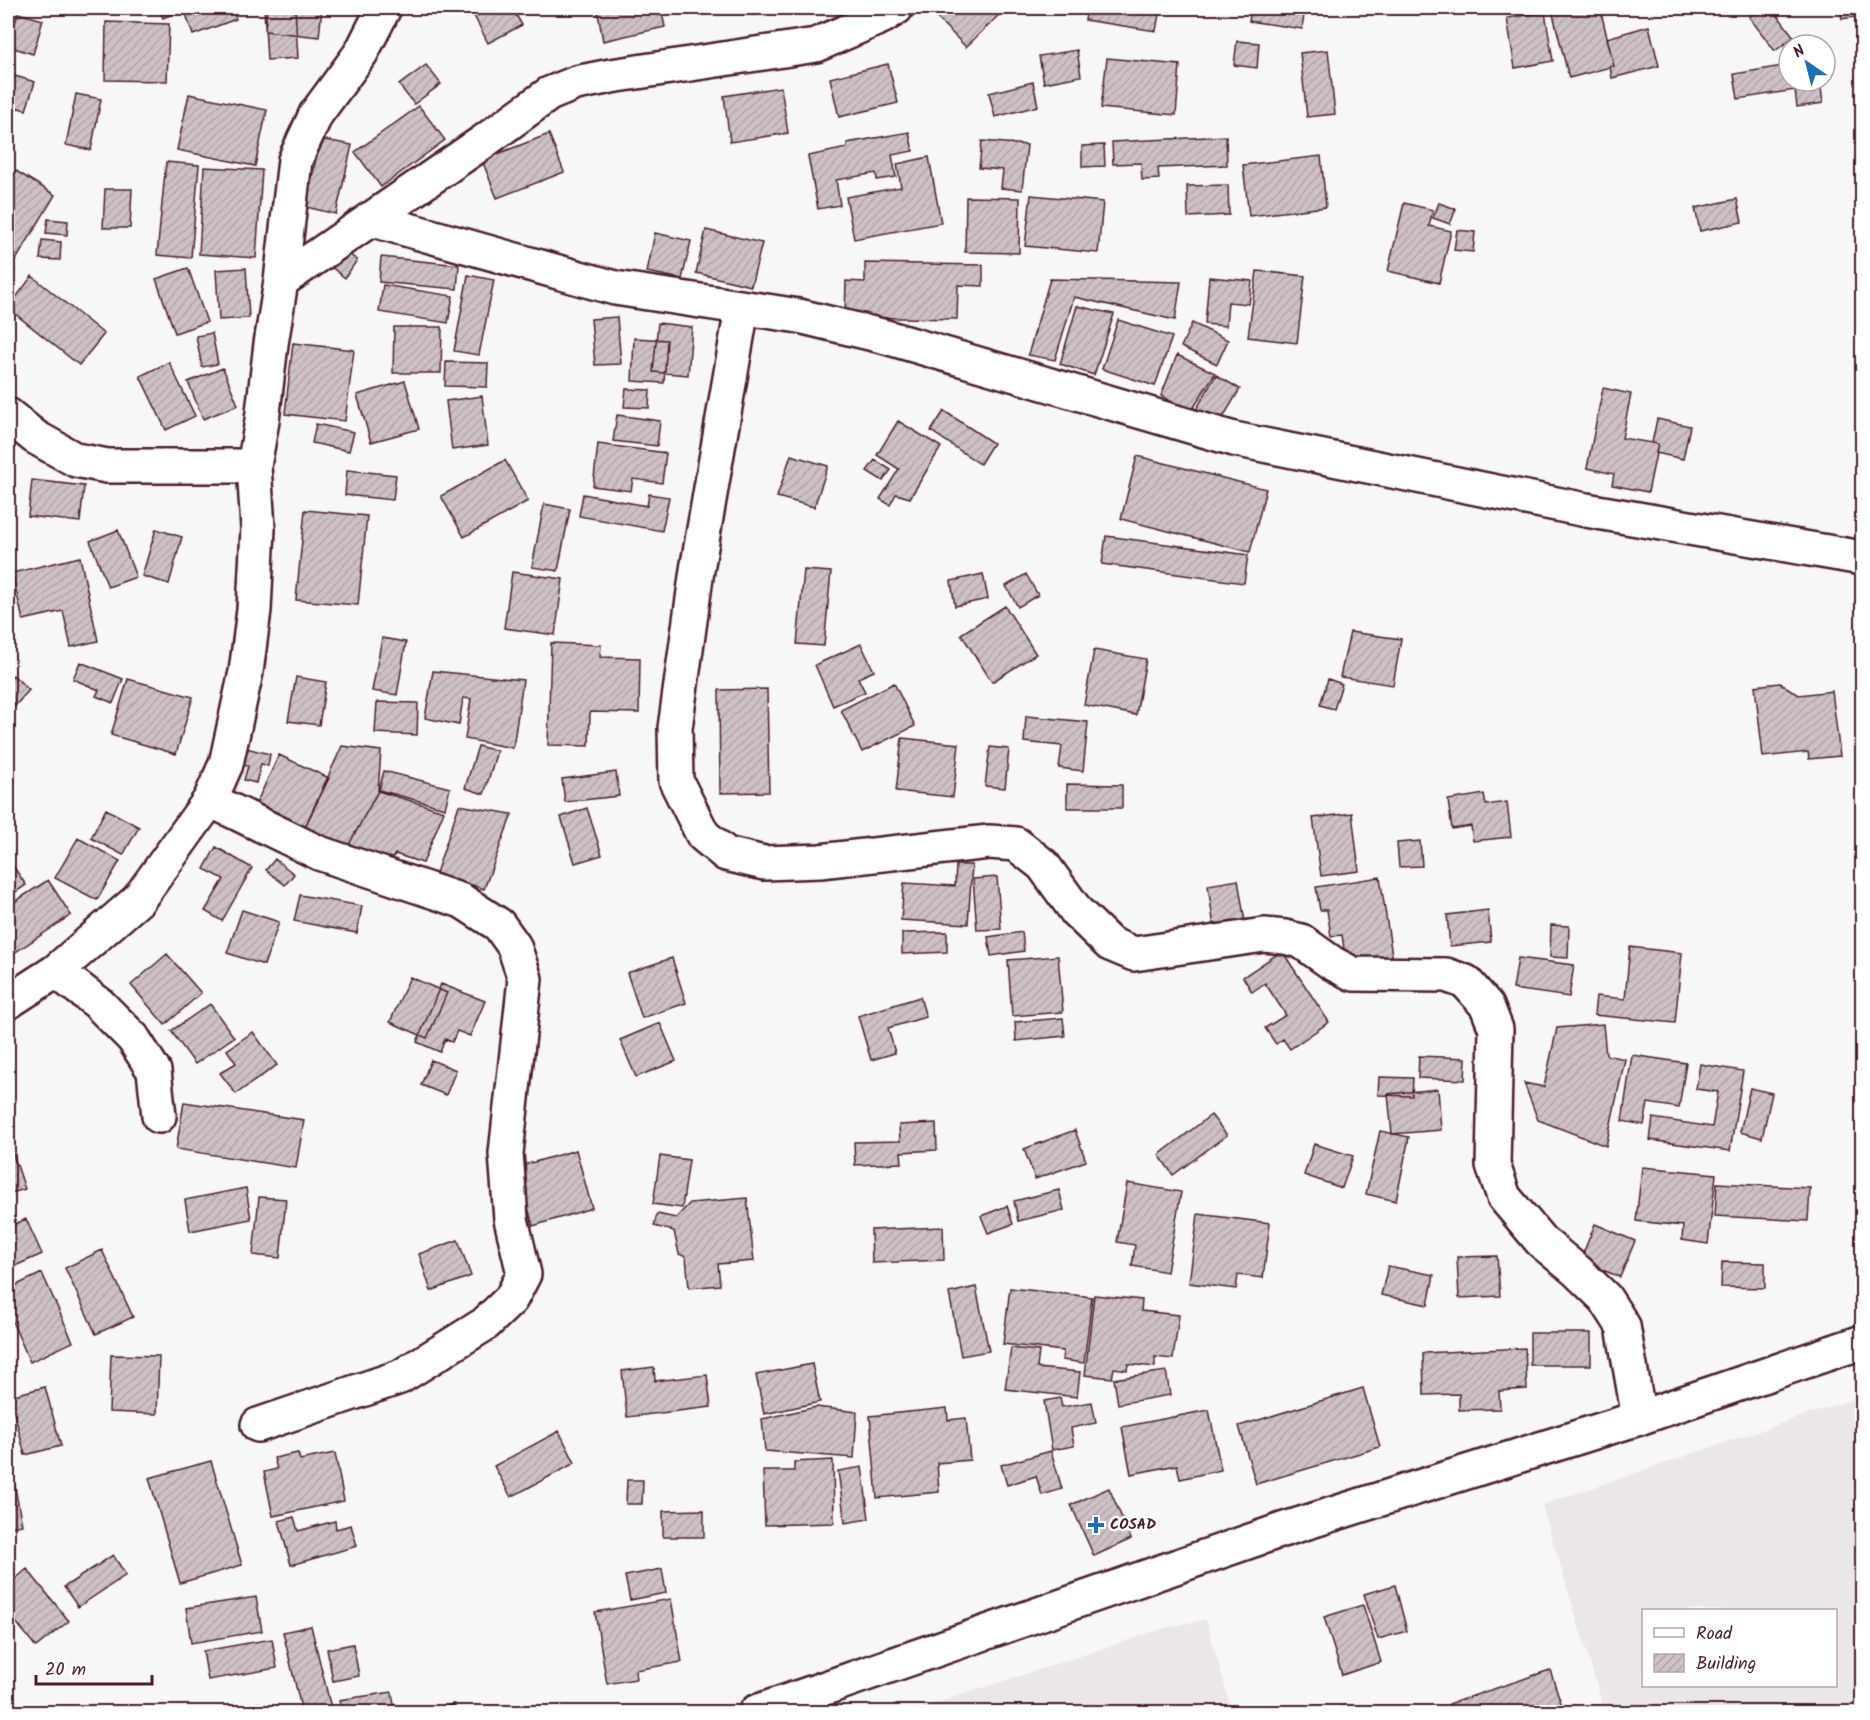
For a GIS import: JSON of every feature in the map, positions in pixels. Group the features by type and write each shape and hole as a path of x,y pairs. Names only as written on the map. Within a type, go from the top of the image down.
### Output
{"street":[{"path":"8,1002 56,971 138,900 210,800 226,764 246,672 254,610 258,528 254,466 281,281 295,160 316,114 361,53 384,8"},
{"path":"281,281 549,94 576,84 611,76 816,45 883,16 896,8"},
{"path":"370,219 615,288 799,316 886,337 1234,438 1586,510 1863,558"},
{"path":"742,308 697,570 675,728 676,781 703,835 726,854 764,863 820,861 989,842 1016,844 1043,865 1077,912 1110,944 1134,954 1264,935 1301,941 1332,963 1353,974 1446,975 1466,982 1487,1006 1496,1029 1493,1165 1504,1197 1541,1241 1605,1298 1623,1326 1639,1418"},
{"path":"8,415 35,438 76,460 107,466 254,466"},
{"path":"210,800 319,853 462,901 500,925 514,946 525,978 506,1153 511,1219 524,1274 511,1299 484,1324 400,1377 258,1425"},
{"path":"56,971 98,1003 133,1038 154,1071 159,1116"},
{"path":"756,1713 1281,1530 1639,1418 1863,1342"}],"shaded area":[{"path":"1862,1396 1862,1712 1605,1712 1542,1505"},
{"path":"1206,1619 1232,1712 910,1712 1165,1628"}],"building":[{"path":"128,8 142,8 130,13"},
{"path":"158,8 181,8 182,10 163,18"},
{"path":"184,8 232,8 236,19 193,35"},
{"path":"267,8 322,8 319,37 265,31"},
{"path":"295,8 298,58 267,60 264,9"},
{"path":"470,8 512,8 522,25 488,43"},
{"path":"597,8 661,8 665,27 603,41"},
{"path":"703,8 758,8 757,15 703,11"},
{"path":"793,8 827,8 794,13"},
{"path":"941,8 1005,9 966,47 934,15"},
{"path":"1087,8 1160,8 1156,31 1085,20"},
{"path":"1251,8 1305,8 1302,29 1249,21"},
{"path":"1600,8 1614,66 1569,78 1552,10"},
{"path":"1761,8 1772,8 1791,33 1777,33 1777,50 1775,51 1749,17"},
{"path":"1840,8 1862,8 1862,27 1856,27 1855,17 1842,19"},
{"path":"1545,12 1553,61 1515,68 1507,18"},
{"path":"18,13 43,20 33,54 8,46"},
{"path":"106,22 169,24 167,81 105,80"},
{"path":"1649,26 1659,66 1612,78 1610,67 1614,66 1607,38"},
{"path":"1237,41 1259,43 1257,68 1234,65"},
{"path":"1077,50 1081,76 1044,83 1039,56"},
{"path":"1328,50 1335,114 1307,117 1300,53"},
{"path":"1107,58 1180,65 1176,115 1101,108"},
{"path":"888,64 898,103 839,117 830,78"},
{"path":"426,65 441,84 414,104 399,85"},
{"path":"1777,67 1777,93 1738,99 1734,74"},
{"path":"15,76 35,82 26,110 8,105"},
{"path":"1033,82 1038,106 995,117 989,93"},
{"path":"781,87 788,133 730,142 724,96"},
{"path":"1795,93 1822,93 1823,103 1797,107"},
{"path":"76,94 101,99 91,150 66,145"},
{"path":"189,94 267,110 255,166 177,150"},
{"path":"419,106 445,140 381,187 355,152"},
{"path":"909,132 913,151 892,155 896,177 877,180 876,173 836,180 840,205 818,209 808,156 847,148 847,143"},
{"path":"549,134 564,172 497,198 482,160"},
{"path":"1226,136 1227,165 1158,168 1159,179 1142,180 1141,163 1113,164 1112,142"},
{"path":"320,139 352,145 336,214 306,207"},
{"path":"982,141 1027,145 1022,190 1001,188 1003,170 979,168"},
{"path":"1104,145 1105,166 1082,167 1082,146"},
{"path":"1321,156 1326,207 1249,216 1243,165"},
{"path":"929,157 941,223 854,239 846,197 901,187 897,164"},
{"path":"166,162 199,165 191,258 157,255"},
{"path":"8,166 55,195 16,260 8,255"},
{"path":"204,167 262,170 256,258 199,254"},
{"path":"1228,185 1229,215 1188,217 1187,186"},
{"path":"105,189 132,189 130,228 103,228"},
{"path":"1031,195 1103,202 1098,253 1025,246"},
{"path":"966,197 1020,198 1019,253 965,252"},
{"path":"1737,199 1742,222 1700,231 1695,208"},
{"path":"1404,203 1433,210 1429,226 1451,231 1439,283 1388,271"},
{"path":"1439,203 1456,209 1450,224 1433,218"},
{"path":"48,219 68,221 67,235 46,233"},
{"path":"706,230 762,243 751,286 696,273"},
{"path":"1457,230 1475,232 1473,252 1454,250"},
{"path":"655,233 691,241 682,279 647,272"},
{"path":"42,240 61,242 60,260 40,259"},
{"path":"342,249 357,260 345,278 330,266"},
{"path":"381,257 459,265 457,289 379,282"},
{"path":"865,263 983,265 983,286 958,285 957,319 845,317 846,281 865,282"},
{"path":"8,266 15,270 8,282"},
{"path":"188,268 207,322 175,333 156,279"},
{"path":"246,268 249,318 219,320 216,270"},
{"path":"1257,271 1305,276 1297,343 1248,337"},
{"path":"468,275 494,280 479,355 454,351"},
{"path":"32,276 104,334 79,365 8,308"},
{"path":"1209,277 1252,281 1249,304 1228,302 1226,326 1205,324"},
{"path":"1050,279 1181,282 1175,320 1074,297 1055,360 1028,355"},
{"path":"383,285 453,296 448,323 379,312"},
{"path":"1077,306 1114,314 1094,375 1060,364"},
{"path":"617,317 621,364 595,365 591,319"},
{"path":"1118,320 1172,337 1155,386 1102,369"},
{"path":"658,323 692,327 688,375 653,372"},
{"path":"1192,323 1228,340 1217,364 1181,347"},
{"path":"394,327 442,327 441,373 393,373"},
{"path":"212,333 218,364 202,367 196,336"},
{"path":"634,338 667,340 664,383 632,381"},
{"path":"293,343 354,350 345,421 285,414"},
{"path":"1177,355 1215,373 1191,412 1161,396"},
{"path":"169,362 195,416 166,430 140,376"},
{"path":"446,362 488,363 487,387 445,386"},
{"path":"223,368 238,405 203,419 188,382"},
{"path":"1216,375 1240,389 1219,424 1196,410"},
{"path":"405,381 419,429 371,442 357,395"},
{"path":"1603,388 1631,394 1622,438 1658,444 1648,492 1612,485 1614,474 1587,468"},
{"path":"626,389 650,390 649,408 624,407"},
{"path":"482,396 488,445 452,450 446,401"},
{"path":"944,411 993,443 980,464 931,431"},
{"path":"617,415 660,421 657,446 613,441"},
{"path":"1657,419 1690,426 1683,459 1656,453 1658,444 1652,443"},
{"path":"898,421 941,447 910,498 896,494 890,505 880,499 899,469 877,455"},
{"path":"316,424 354,432 349,451 312,443"},
{"path":"598,444 666,453 662,483 633,479 631,491 593,486"},
{"path":"791,455 828,466 814,507 777,497"},
{"path":"1137,456 1266,489 1250,552 1121,519"},
{"path":"505,460 528,501 464,537 441,496"},
{"path":"875,460 891,470 883,481 867,471"},
{"path":"347,470 396,475 393,500 345,495"},
{"path":"32,480 84,486 80,522 28,516"},
{"path":"583,494 647,506 649,494 669,497 662,531 579,516"},
{"path":"544,504 570,509 558,571 532,567"},
{"path":"305,510 367,516 358,605 296,600"},
{"path":"156,529 182,537 169,584 142,576"},
{"path":"118,530 136,577 108,587 90,541"},
{"path":"1106,536 1248,555 1244,583 1102,564"},
{"path":"80,557 98,641 71,647 63,611 23,620 12,573"},
{"path":"804,570 831,572 824,646 797,644"},
{"path":"512,572 563,579 555,635 504,628"},
{"path":"983,574 988,599 955,606 951,581"},
{"path":"1026,574 1038,595 1018,607 1006,586"},
{"path":"1005,606 1036,654 992,682 961,634"},
{"path":"1350,632 1401,639 1393,685 1340,677"},
{"path":"382,638 406,642 397,695 372,691"},
{"path":"551,643 601,645 600,657 640,658 639,713 590,712 589,746 548,745"},
{"path":"861,644 874,671 858,678 865,692 833,706 815,665"},
{"path":"1094,650 1146,659 1136,715 1084,705"},
{"path":"80,662 123,679 113,703 96,696 99,690 73,679"},
{"path":"433,671 523,680 513,748 465,739 471,699 463,698 459,725 425,718"},
{"path":"13,675 29,690 8,714 8,681"},
{"path":"296,677 326,682 319,725 288,721"},
{"path":"128,679 193,697 176,754 111,735"},
{"path":"1328,679 1342,684 1334,709 1320,705"},
{"path":"894,683 915,726 862,752 841,710"},
{"path":"1780,683 1799,695 1832,691 1840,756 1809,759 1808,752 1763,757 1755,686"},
{"path":"767,689 769,792 720,793 719,690"},
{"path":"377,702 418,703 417,735 375,733"},
{"path":"1026,716 1088,722 1083,771 1059,768 1062,746 1024,742"},
{"path":"902,738 959,744 953,797 896,791"},
{"path":"342,746 381,751 378,791 346,850 303,831"},
{"path":"478,746 497,751 484,794 465,788"},
{"path":"242,747 270,754 268,766 261,764 256,783 244,780 248,766 238,764"},
{"path":"990,747 1009,749 1005,788 985,786"},
{"path":"279,755 329,778 303,831 254,808"},
{"path":"384,771 450,788 445,808 379,790"},
{"path":"616,772 619,796 565,802 562,779"},
{"path":"1067,784 1122,785 1122,808 1067,808"},
{"path":"378,791 444,811 423,863 395,854 389,864 346,850"},
{"path":"1484,794 1486,805 1507,802 1511,837 1473,841 1471,826 1452,829 1448,800"},
{"path":"459,805 512,814 484,889 436,873"},
{"path":"587,808 602,855 575,863 561,817"},
{"path":"106,809 139,827 123,855 91,838"},
{"path":"1352,813 1359,871 1321,876 1313,818"},
{"path":"78,838 120,861 97,900 55,878"},
{"path":"1420,841 1422,866 1399,867 1397,843"},
{"path":"216,847 252,868 222,921 205,911 224,879 204,869"},
{"path":"275,859 294,874 285,885 266,870"},
{"path":"956,865 972,865 968,924 901,920 904,883 955,886"},
{"path":"13,866 26,885 8,897 8,869"},
{"path":"997,877 1001,929 977,930 973,879"},
{"path":"1380,877 1393,962 1356,968 1354,954 1345,956 1342,935 1331,936 1327,910 1320,910 1316,887"},
{"path":"48,880 71,915 8,957 8,906"},
{"path":"1238,880 1245,922 1214,927 1208,885"},
{"path":"300,895 362,906 357,933 294,921"},
{"path":"242,910 279,922 264,965 227,953"},
{"path":"1488,910 1491,942 1450,946 1447,915"},
{"path":"1551,925 1569,926 1568,958 1550,957"},
{"path":"947,932 947,952 902,954 902,933"},
{"path":"1022,932 1024,951 991,956 988,937"},
{"path":"1630,947 1682,953 1675,1023 1594,1015 1596,996 1625,999"},
{"path":"1282,951 1329,1022 1290,1049 1283,1039 1276,1044 1265,1028 1286,1015 1265,983 1252,992 1243,977"},
{"path":"167,954 201,993 165,1025 131,985"},
{"path":"1058,956 1063,1012 1012,1016 1008,960"},
{"path":"672,958 686,1003 642,1018 627,973"},
{"path":"1518,958 1574,965 1569,997 1513,989"},
{"path":"410,977 447,993 427,1038 390,1022"},
{"path":"441,984 485,1001 470,1036 457,1031 452,1042 445,1039 440,1052 417,1042"},
{"path":"920,997 926,1017 888,1028 895,1053 871,1060 858,1016"},
{"path":"210,1004 234,1037 195,1064 171,1031"},
{"path":"1063,1018 1065,1036 1016,1041 1015,1022"},
{"path":"660,1023 676,1061 636,1077 620,1040"},
{"path":"1603,1024 1606,1055 1625,1059 1606,1146 1538,1120 1524,1083 1544,1087 1557,1028"},
{"path":"253,1032 277,1065 236,1094 220,1073 236,1063 227,1050"},
{"path":"1632,1055 1686,1063 1679,1108 1648,1103 1644,1125 1622,1121"},
{"path":"1419,1056 1466,1058 1465,1080 1418,1078"},
{"path":"431,1060 456,1070 446,1095 421,1085"},
{"path":"1700,1064 1743,1071 1730,1151 1650,1140 1653,1118 1712,1127 1718,1092 1696,1089"},
{"path":"1379,1077 1413,1078 1412,1096 1378,1095"},
{"path":"1750,1088 1772,1093 1762,1138 1740,1132"},
{"path":"1438,1089 1441,1130 1392,1134 1388,1094"},
{"path":"184,1102 304,1120 296,1168 176,1149"},
{"path":"1211,1115 1227,1135 1173,1175 1159,1155"},
{"path":"936,1123 937,1150 901,1152 902,1163 855,1165 854,1142 900,1141 899,1125"},
{"path":"1075,1130 1086,1161 1035,1179 1024,1149"},
{"path":"1380,1131 1409,1137 1396,1201 1366,1194"},
{"path":"8,1138 25,1189 8,1194"},
{"path":"1314,1144 1353,1156 1342,1188 1304,1175"},
{"path":"576,1150 592,1208 533,1226 517,1167"},
{"path":"660,1156 689,1160 682,1208 653,1204"},
{"path":"1642,1167 1716,1174 1708,1244 1682,1240 1683,1226 1636,1221"},
{"path":"1127,1183 1181,1192 1167,1272 1132,1266 1135,1245 1117,1242"},
{"path":"1717,1183 1810,1188 1808,1221 1715,1216"},
{"path":"246,1188 251,1219 190,1231 185,1200"},
{"path":"1059,1190 1064,1210 1018,1221 1014,1201"},
{"path":"259,1197 286,1199 280,1258 253,1255"},
{"path":"747,1198 754,1261 718,1264 720,1285 689,1288 686,1257 679,1254 674,1231 654,1226 657,1214 676,1218 690,1203"},
{"path":"1007,1206 1013,1224 988,1233 981,1216"},
{"path":"1198,1214 1270,1223 1263,1278 1238,1275 1236,1289 1189,1283"},
{"path":"26,1219 42,1254 8,1269 8,1227"},
{"path":"1595,1224 1635,1241 1620,1277 1580,1261"},
{"path":"943,1227 944,1260 872,1263 871,1230"},
{"path":"458,1240 471,1276 431,1291 419,1254"},
{"path":"102,1250 133,1317 96,1334 65,1268"},
{"path":"1497,1256 1500,1296 1459,1298 1457,1257"},
{"path":"1722,1262 1765,1263 1765,1288 1721,1287"},
{"path":"1388,1266 1434,1275 1428,1305 1381,1295"},
{"path":"42,1273 73,1342 30,1362 8,1312 8,1289"},
{"path":"976,1287 989,1351 961,1356 949,1293"},
{"path":"1010,1288 1092,1297 1084,1363 1062,1360 1063,1351 1003,1344"},
{"path":"1094,1295 1142,1300 1141,1311 1179,1315 1173,1359 1155,1357 1155,1367 1128,1364 1127,1370 1114,1368 1112,1378 1085,1375"},
{"path":"1530,1333 1591,1333 1591,1365 1530,1365"},
{"path":"1011,1348 1039,1351 1037,1368 1080,1372 1077,1397 1005,1389"},
{"path":"1525,1348 1527,1389 1499,1391 1500,1409 1459,1410 1459,1394 1424,1395 1423,1353"},
{"path":"111,1355 159,1356 157,1414 109,1412"},
{"path":"812,1364 820,1402 764,1414 756,1375"},
{"path":"654,1367 655,1381 707,1375 711,1407 627,1417 622,1371"},
{"path":"1166,1371 1170,1395 1118,1404 1114,1379"},
{"path":"45,1387 61,1446 25,1455 10,1396"},
{"path":"1363,1388 1380,1447 1256,1484 1239,1426"},
{"path":"1060,1398 1062,1407 1092,1402 1096,1423 1071,1428 1074,1446 1052,1450 1044,1401"},
{"path":"816,1407 857,1412 854,1458 765,1451 762,1419"},
{"path":"947,1408 948,1420 966,1418 970,1460 937,1463 939,1492 877,1498 870,1416"},
{"path":"1209,1410 1221,1470 1180,1479 1177,1465 1131,1474 1122,1427"},
{"path":"559,1431 575,1463 511,1497 494,1466"},
{"path":"1051,1451 1062,1489 1042,1495 1036,1476 1007,1485 1001,1465"},
{"path":"298,1453 300,1460 335,1453 344,1501 273,1516 264,1472 277,1469 274,1458"},
{"path":"833,1460 834,1523 765,1525 763,1471 794,1471 794,1462"},
{"path":"211,1461 242,1565 180,1583 149,1478"},
{"path":"862,1467 869,1519 845,1523 838,1471"},
{"path":"8,1471 12,1471 22,1525 8,1528"},
{"path":"627,1480 643,1480 642,1504 626,1504"},
{"path":"1109,1488 1131,1539 1094,1556 1071,1505"},
{"path":"704,1510 704,1537 663,1537 663,1511"},
{"path":"294,1517 298,1531 335,1521 336,1529 351,1525 357,1546 291,1565 279,1521"},
{"path":"113,1555 126,1575 78,1607 64,1587"},
{"path":"27,1569 69,1621 36,1647 8,1612 8,1585"},
{"path":"662,1569 666,1593 630,1600 625,1576"},
{"path":"1395,1585 1407,1631 1378,1639 1364,1594"},
{"path":"256,1597 262,1631 191,1643 186,1608"},
{"path":"671,1599 682,1662 635,1670 636,1679 607,1684 595,1612"},
{"path":"1363,1605 1381,1662 1342,1675 1324,1617"},
{"path":"311,1626 332,1712 302,1712 283,1632"},
{"path":"272,1639 277,1668 208,1680 203,1651"},
{"path":"353,1644 359,1676 333,1681 327,1649"},
{"path":"1550,1670 1564,1712 1452,1712 1449,1704"},
{"path":"392,1692 395,1712 341,1712 339,1700"},
{"path":"258,1703 261,1712 244,1712 243,1708"},
{"path":"454,1704 457,1712 428,1711"},
{"path":"1343,1706 1345,1712 1325,1712"}],"place":[{"name":"COSAD","path":"1096,1525"}]}
